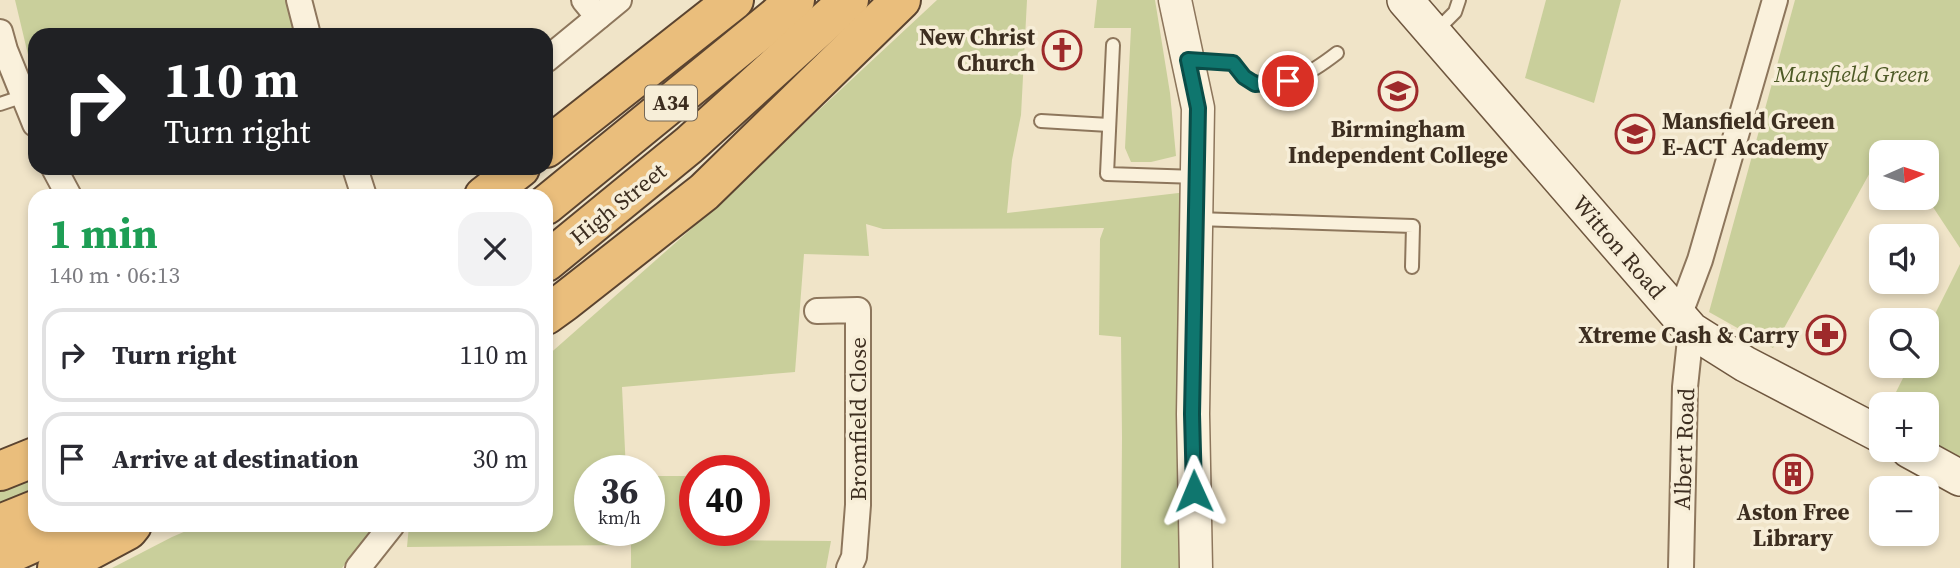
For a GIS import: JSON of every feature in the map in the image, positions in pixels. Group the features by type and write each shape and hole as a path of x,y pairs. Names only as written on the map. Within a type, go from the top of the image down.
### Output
{"highway":[{"path":"553,143 734,0"},
{"name":"A34","path":"553,199 795,0"},
{"name":"High Street","path":"553,256 690,145 849,0"},
{"path":"553,311 704,191 901,0"},
{"path":"493,189 511,175"},
{"path":"0,471 28,460"},
{"path":"0,524 28,513"},
{"path":"0,558 58,532"},
{"path":"57,568 124,532"}],"main road":[{"name":"Witton Road","path":"1405,0 1685,323 1745,364 1869,429"},
{"path":"1931,462 1960,478"}],"street":[{"path":"299,0 306,28"},
{"path":"553,52 591,8 619,0"},
{"path":"1175,0 1198,108 1192,414 1196,568"},
{"name":"Albert Road","path":"1681,568 1685,323 1700,261 1775,0"},
{"path":"0,32 28,106"},
{"name":"Bromfield Close","path":"817,311 858,310 858,505 854,557 849,568"},
{"path":"358,568 386,532"}],"lane":[{"path":"1434,33 1455,12 1459,0"},
{"path":"1113,44 1107,174 1197,177"},
{"path":"1188,60 1233,63 1244,77 1255,84 1288,81 1305,76 1337,53"},
{"path":"0,104 24,96"},
{"path":"1041,121 1109,125"},
{"path":"1196,219 1413,226 1412,267"}],"green space":[{"path":"15,0 287,0 294,28 28,28 28,55"},
{"path":"937,0 1027,0 1021,115 1012,160 1007,213 1187,192 1182,214 1180,568 1121,568 1121,337 1099,335 1100,239 1104,228 883,229 866,224 869,256 804,254 795,372 622,387 625,455 574,455 574,546 407,547 408,532 553,532 553,351 690,230"},
{"path":"1097,0 1155,0 1170,93 1176,156 1151,162 1131,162 1125,148 1131,28 1094,28"},
{"path":"1546,0 1621,0 1594,103 1525,78"},
{"name":"Mansfield Green","path":"1795,0 1960,0 1960,248 1935,210 1939,210 1939,140 1869,140 1869,174 1773,348 1709,312"},
{"path":"1960,264 1960,457 1939,445 1939,392 1896,392 1903,378 1939,378 1938,308"},
{"path":"665,476 679,476 679,546 770,546 770,541 831,541 826,568 631,568 631,546 665,546"},
{"path":"28,479 28,496 0,507 0,490"},
{"path":"184,532 370,532 342,568 112,568"}],"place":[{"name":"New Christ Church","path":"1062,50"},
{"name":"Birmingham Independent College","path":"1398,91"},
{"name":"Mansfield Green E-ACT Academy","path":"1635,134"},
{"name":"Xtreme Cash & Carry","path":"1826,335"},
{"name":"Aston Free Library","path":"1793,474"}],"route":[{"path":"1194,491 1192,414 1198,108 1188,60 1233,63 1244,77 1255,84 1288,81"}]}
